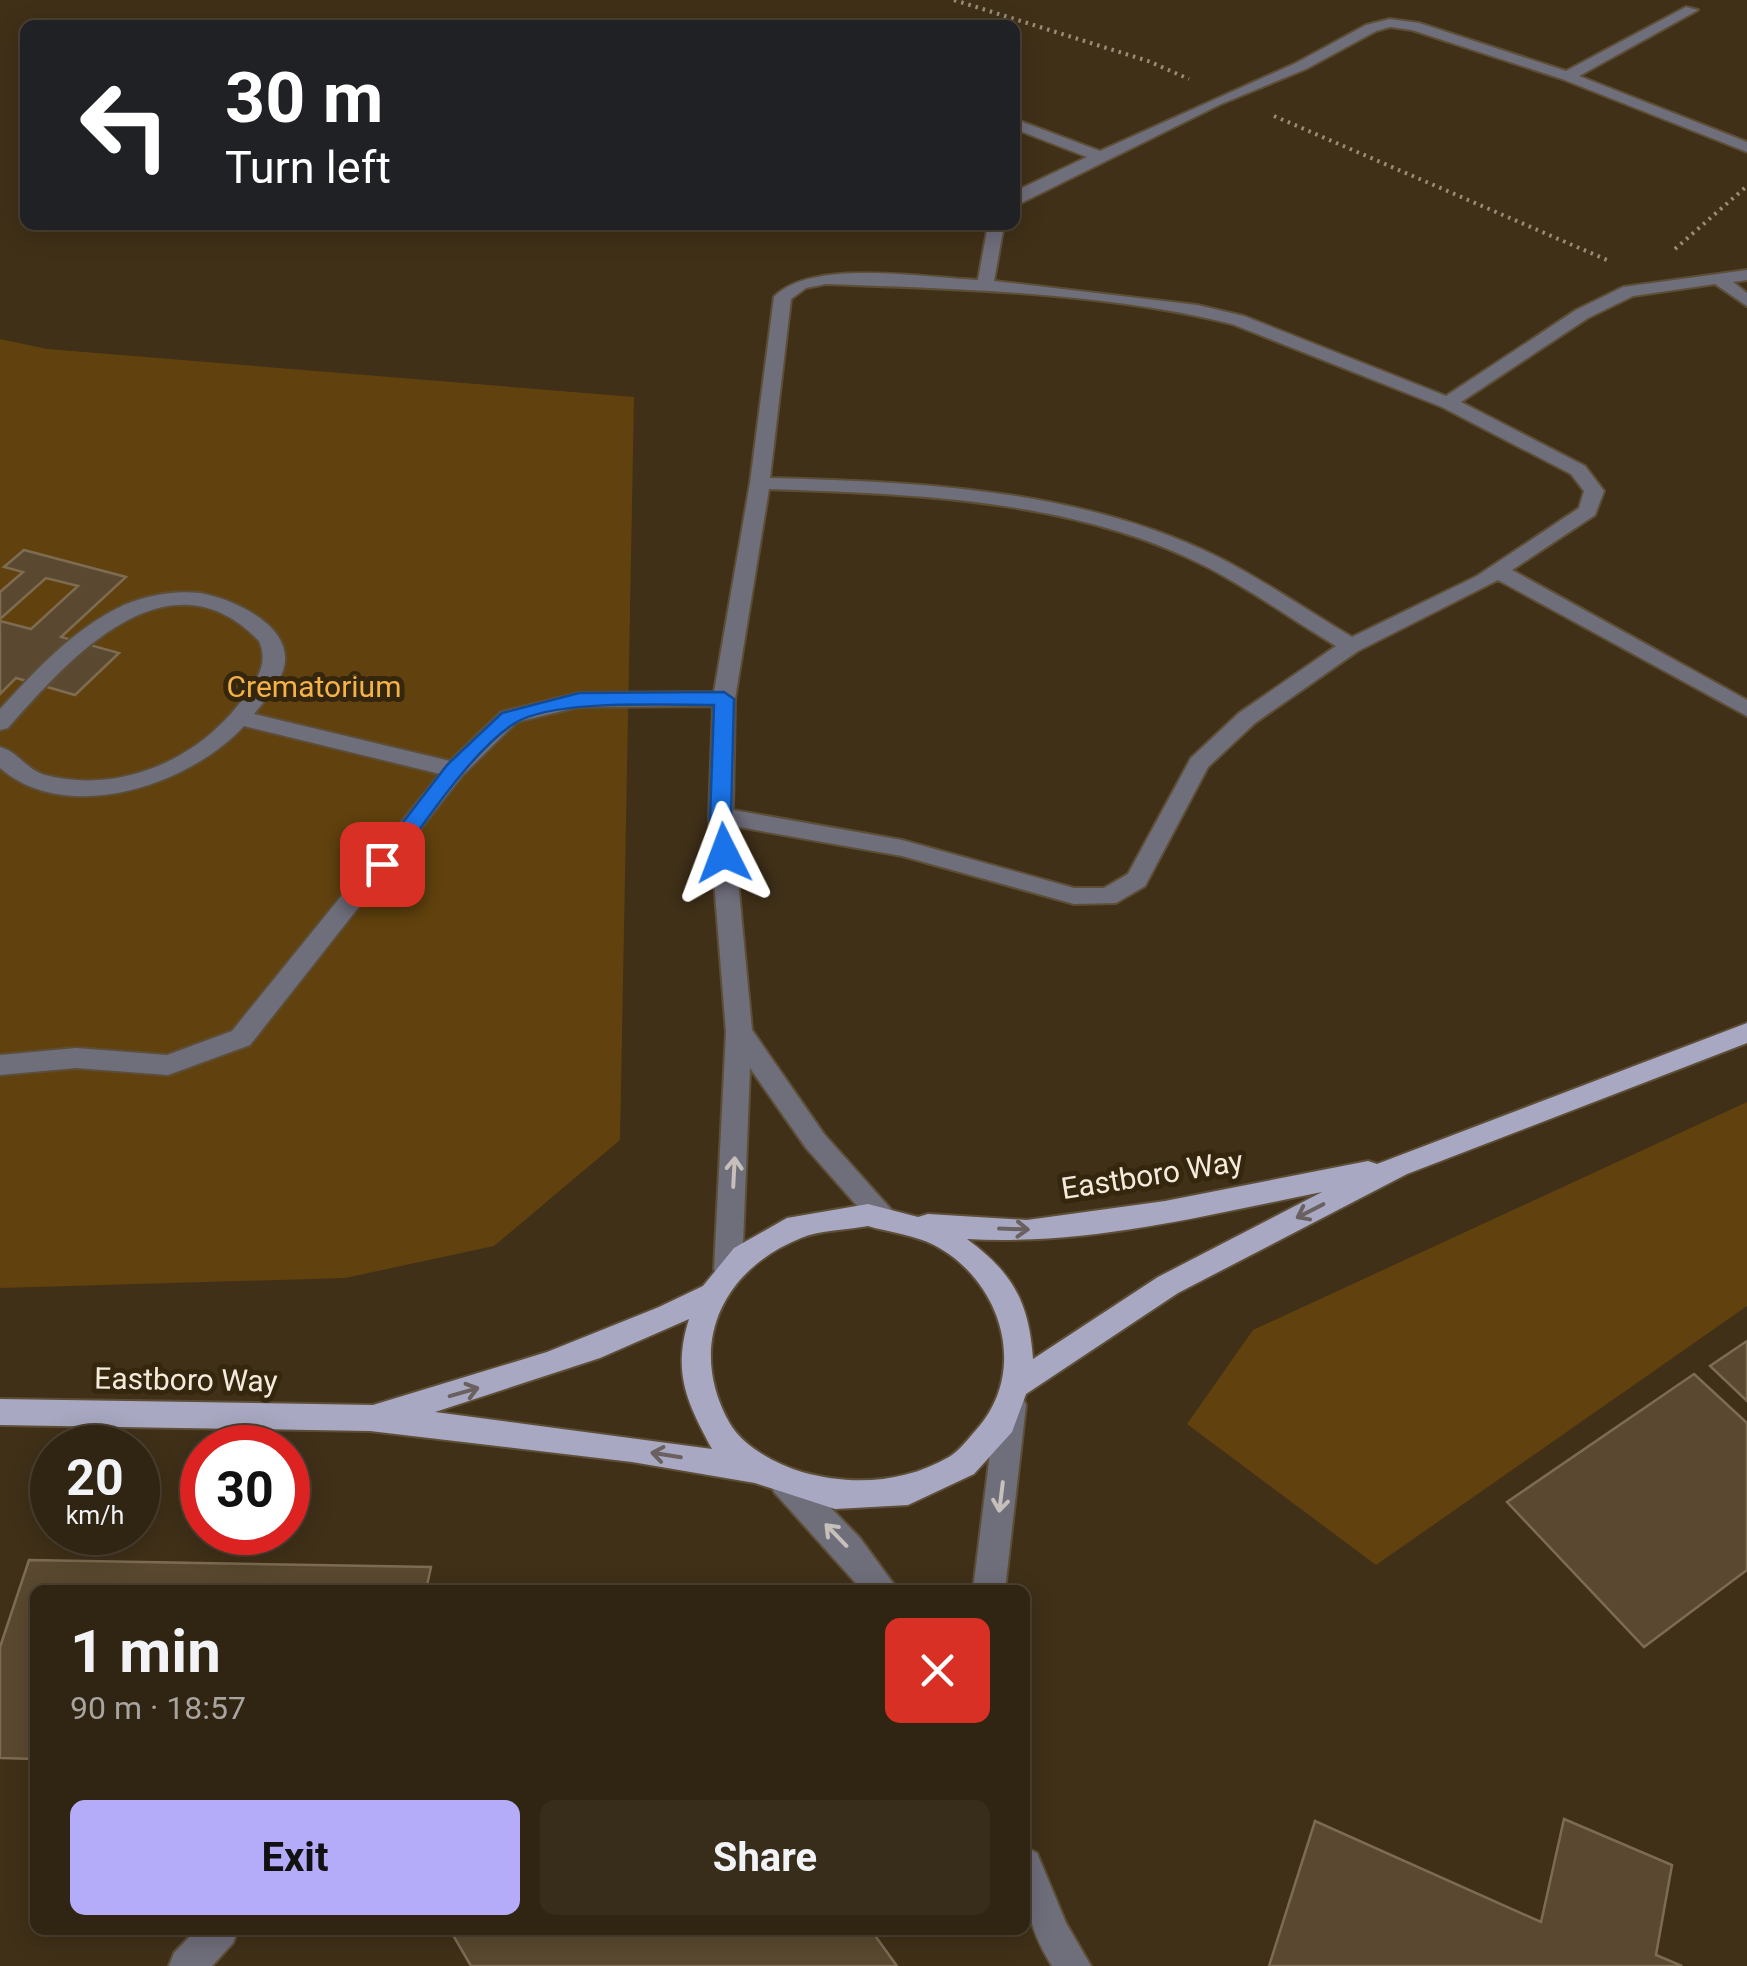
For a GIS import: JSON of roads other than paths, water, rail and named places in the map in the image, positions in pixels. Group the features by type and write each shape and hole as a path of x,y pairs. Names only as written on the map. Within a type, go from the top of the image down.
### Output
{"main road":[{"name":"Eastboro Way","path":"1015,1394 1168,1285 1397,1166 1747,1033"},
{"name":"Eastboro Way","path":"917,1224 1027,1231 1165,1212 1397,1166"},
{"path":"846,1215 884,1217 917,1224 964,1248 999,1284 1017,1322 1022,1363 1015,1394 992,1438 958,1467 917,1487 868,1496 838,1495 774,1476 720,1435 698,1391 694,1341 708,1296 728,1269 763,1240 802,1223 846,1215"},
{"name":"Eastboro Way","path":"370,1418 528,1374 663,1320 708,1296"},
{"name":"Eastboro Way","path":"0,1412 370,1418 632,1449 774,1476"}],"street":[{"path":"1567,76 1692,10"},
{"path":"1020,198 1100,156 1390,23 1414,26 1567,76 1747,147"},
{"path":"1020,126 1100,156"},
{"path":"984,285 995,230"},
{"path":"1448,402 1582,314 1629,291 1747,275"},
{"path":"1718,278 1747,302"},
{"path":"721,818 766,821 902,848 1074,896 1108,897 1137,880 1199,763 1247,718 1351,646 1498,571 1588,511 1594,491 1578,470 1448,402 1238,320 1197,310 984,285 826,279 800,284 783,297 760,483 724,699 721,818 740,1032 728,1269"},
{"path":"760,483 916,488 1020,502 1122,528 1212,562 1351,646"},
{"path":"1498,571 1747,708"},
{"path":"0,723 80,642 120,612 188,599 218,604 260,630 273,648 271,676 241,718 209,750 161,775 112,786 36,782 0,754"},
{"path":"0,1065 76,1058 168,1065 242,1038 455,770 510,718 579,700 724,699"},
{"path":"241,718 455,770"},
{"path":"740,1032 815,1141 884,1217"},
{"path":"990,1585 1015,1394"},
{"path":"774,1476 877,1585"},
{"path":"1030,1878 1053,1935 1072,1966"},
{"path":"187,1966 215,1935"}],"park label":[{"name":"Crematorium","path":"314,687"}]}
